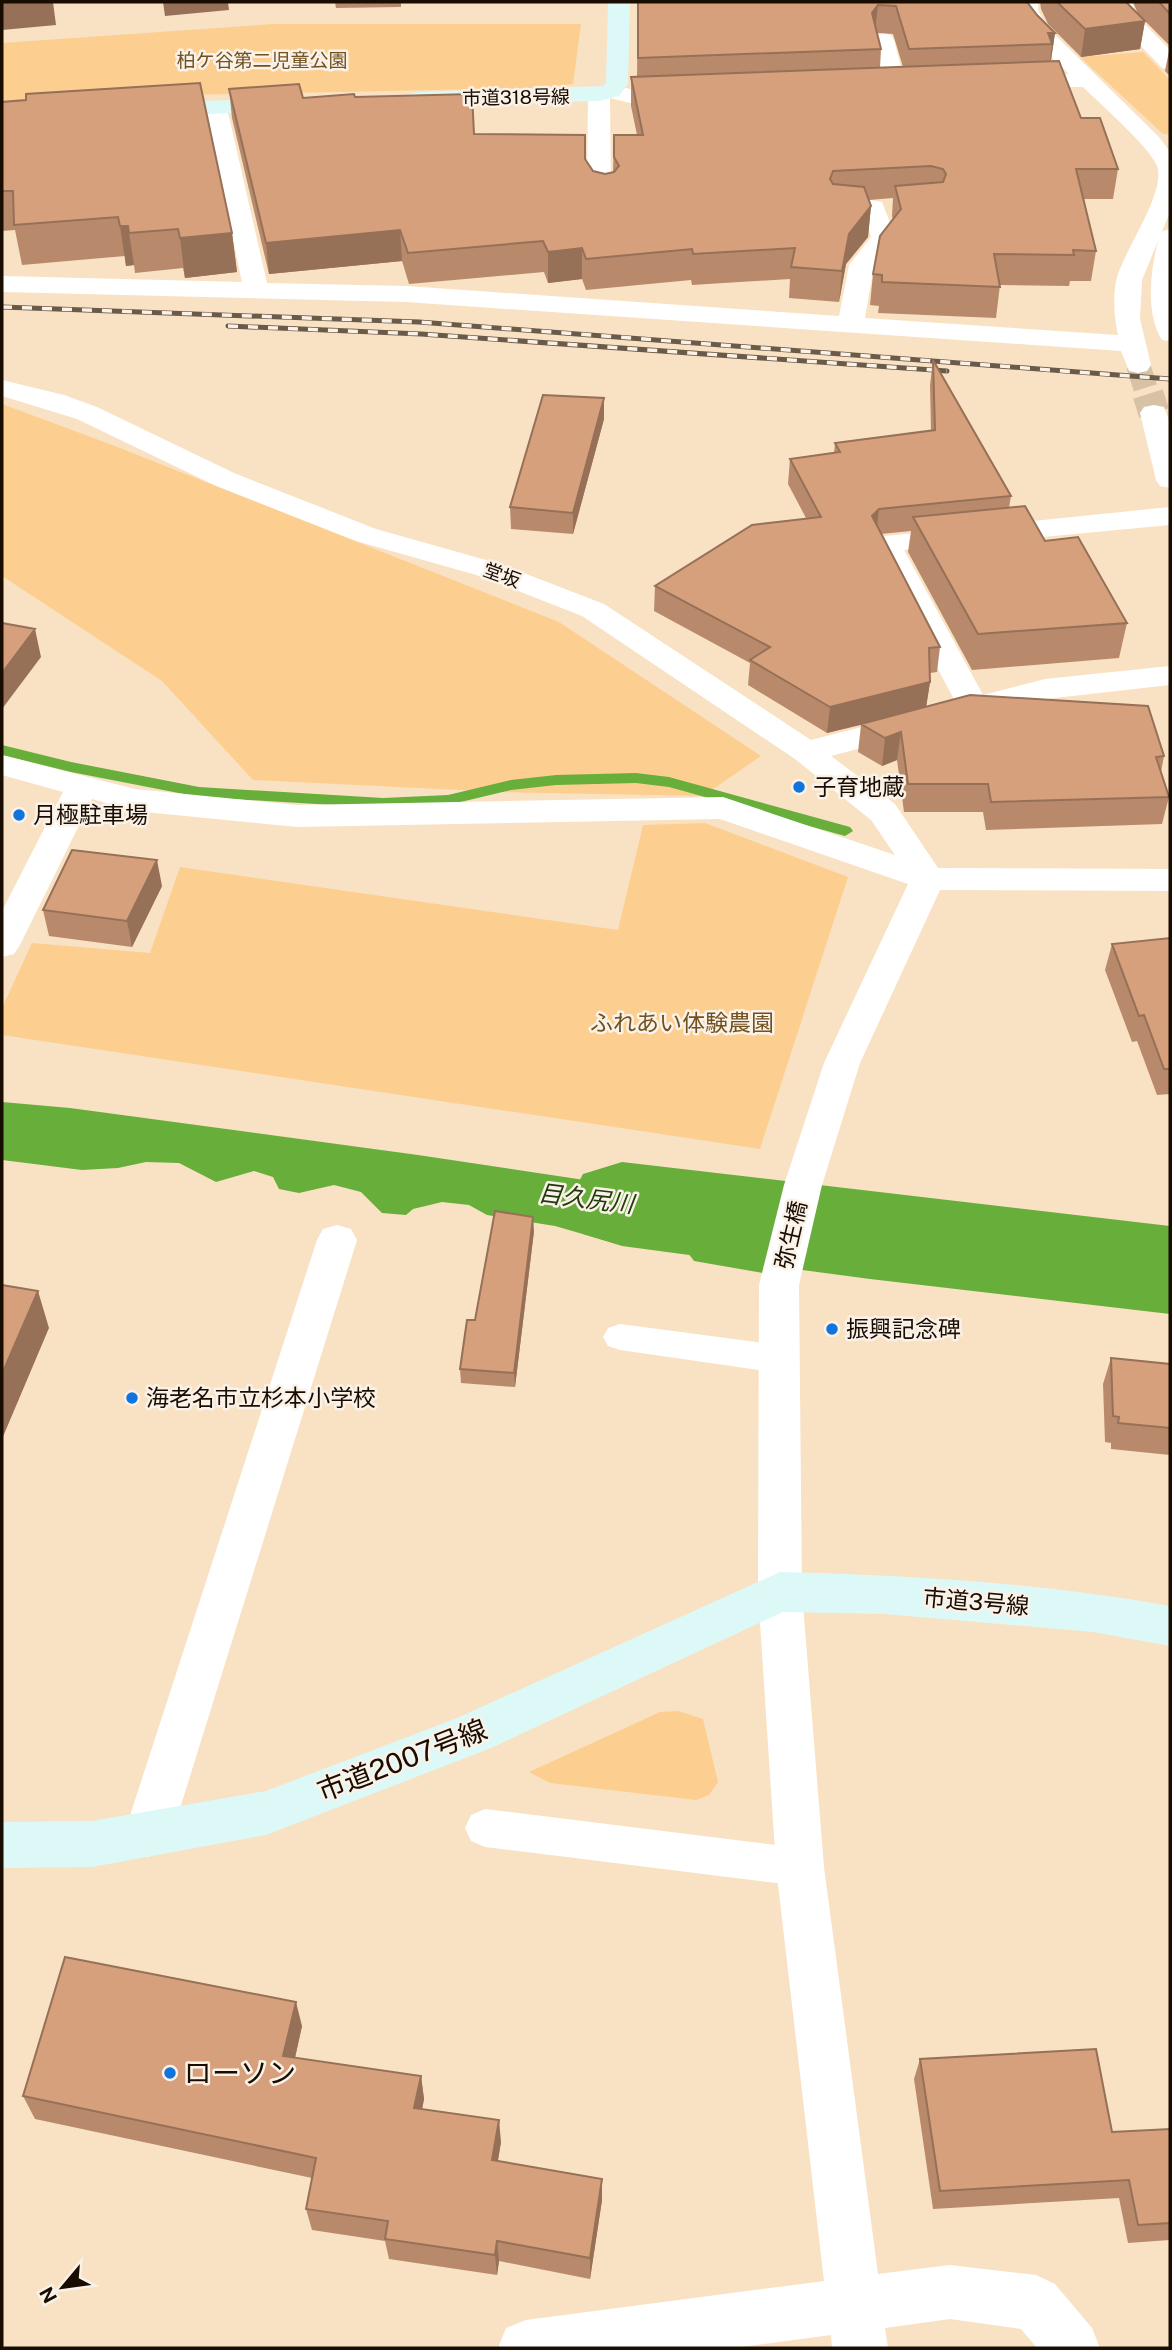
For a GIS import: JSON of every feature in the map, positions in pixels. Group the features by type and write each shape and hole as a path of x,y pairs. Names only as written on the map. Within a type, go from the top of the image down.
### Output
{"street":[{"path":"605,92 617,84 619,2"},
{"path":"2,284 406,294 851,323 1135,355 1127,318 1129,281 1167,215 1168,166 1150,142 1085,80 1037,29 1027,10 1028,2"},
{"path":"1122,2 1126,17 1170,63"},
{"path":"883,40 895,87"},
{"path":"990,83 1085,80"},
{"path":"869,88 922,86"},
{"path":"605,92 630,96 710,93"},
{"path":"604,195 599,188 605,92"},
{"name":"市道318号線","path":"398,100 605,92"},
{"path":"125,112 303,104"},
{"path":"216,108 256,290"},
{"path":"851,323 862,265 884,239 873,207"},
{"path":"842,208 900,207"},
{"name":"堂坂","path":"4,388 86,413 224,479 366,535 490,570 593,610 806,752 883,811 928,879"},
{"path":"1154,412 1170,480"},
{"path":"974,707 886,542 1170,516"},
{"path":"806,752 1045,689 1170,677"},
{"path":"2,765 81,788 135,800 297,816 723,808 928,879 1170,880"},
{"path":"2,946 81,788"},
{"name":"弥生橋","path":"857,2326 800,1867 780,1592 779,1285 803,1185 842,1063 928,879"},
{"path":"148,1834 337,1240"},
{"name":"市道2007号線","path":"2,1845 92,1844 266,1813 474,1733 780,1592"},
{"name":"市道3号線","path":"780,1592 884,1594 1079,1611 1170,1626"},
{"path":"526,2348 857,2326 950,2292 1036,2303 1072,2348"}],"lane":[{"path":"1170,235 1161,266 1163,306 1170,334"},
{"path":"620,1337 779,1359"},
{"path":"485,1828 800,1867"}],"green space":[{"name":"柏ケ谷第二児童公園","path":"272,24 581,24 573,84 538,88 185,95 2,109 2,43"},
{"path":"1143,52 1170,80 1170,134 1163,134 1080,57"},
{"path":"2,404 559,622 761,756 703,796 501,792 253,780 162,681 2,576"},
{"name":"ふれあい体験農園","path":"705,823 848,877 760,1149 2,1035 2,1008 32,943 150,953 180,867 618,930 643,825"},
{"path":"678,1711 703,1719 718,1782 709,1795 696,1800 550,1783 529,1772 660,1712"}],"water":[{"path":"2,1102 70,1108 418,1155 771,1208 763,1273 694,1261 682,1245 621,1237 607,1241 555,1226 487,1215 469,1205 442,1202 413,1209 406,1215 382,1213 361,1192 334,1185 299,1193 279,1189 273,1177 254,1171 216,1182 179,1163 146,1162 118,1168 82,1170 2,1160"},
{"path":"838,1209 1170,1251 1170,1298 1152,1293 979,1270 965,1270 953,1284 831,1269"}],"building":[{"path":"638,2 1027,2 1055,33 1048,33 1052,44 909,49 896,6 878,5 872,13 881,49 638,58"},
{"path":"1057,2 1126,2 1145,21 1085,29"},
{"path":"1159,2 1170,2 1170,14"},
{"path":"1059,61 1081,118 1100,118 1118,169 1076,169 1096,251 1073,250 1074,255 994,254 1000,287 882,282 882,275 873,274 880,236 901,209 895,186 943,182 946,174 943,169 931,166 833,171 830,179 833,184 864,187 871,206 849,234 842,271 791,267 795,248 693,254 692,249 586,259 582,248 548,252 543,241 408,253 400,230 266,243 229,89 299,84 303,98 354,94 355,97 472,94 474,134 585,135 585,159 593,171 605,174 614,172 619,166 614,157 614,135 643,135 631,77"},
{"path":"200,83 232,233 180,238 178,229 129,233 128,226 120,226 118,217 14,225 13,191 2,191 2,102 26,100 26,94"},
{"path":"933,360 1011,496 879,509 872,516 940,647 929,648 930,682 830,707 750,660 770,647 655,586 752,525 821,517 790,459 840,452 835,443 935,430"},
{"path":"543,395 604,398 573,513 510,507"},
{"path":"1025,506 1045,541 1078,537 1127,623 978,634 913,517"},
{"path":"2,623 35,629 2,673"},
{"path":"970,695 1148,706 1164,756 1156,757 1169,797 991,802 988,784 908,784 901,732 885,738 861,724"},
{"path":"72,850 157,860 127,921 43,910"},
{"path":"1170,938 1170,1069 1164,1069 1144,1015 1139,1016 1112,944"},
{"path":"495,1211 533,1217 514,1373 460,1369 467,1320 475,1320"},
{"path":"2,1285 38,1291 2,1374"},
{"path":"1111,1358 1170,1364 1170,1428 1118,1423 1119,1417 1113,1416"},
{"path":"65,1957 296,2002 283,2056 421,2076 414,2108 499,2120 492,2160 602,2179 590,2258 497,2241 495,2255 385,2239 388,2221 306,2209 316,2158 23,2096"},
{"path":"1096,2049 1112,2132 1170,2129 1170,2223 1138,2225 1129,2180 940,2191 920,2059"}],"waterway":[{"path":"2,750 71,767 199,792 383,803 448,800 511,785 556,780 636,778 669,782 845,831"},
{"name":"目久尻川","path":"622,1204 870,1236 1170,1270"}],"tunnel":[{"path":"1138,365 1148,396"},
{"path":"1148,394 1154,413"}],"railway":[{"path":"2,307 419,322 1170,379"},
{"path":"228,326 421,334 947,371"}],"place":[{"name":"子育地蔵","path":"799,787"},
{"name":"月極駐車場","path":"19,815"},
{"name":"振興記念碑","path":"832,1329"},
{"name":"海老名市立杉本小学校","path":"132,1398"},
{"name":"ローソン","path":"170,2073"}]}
